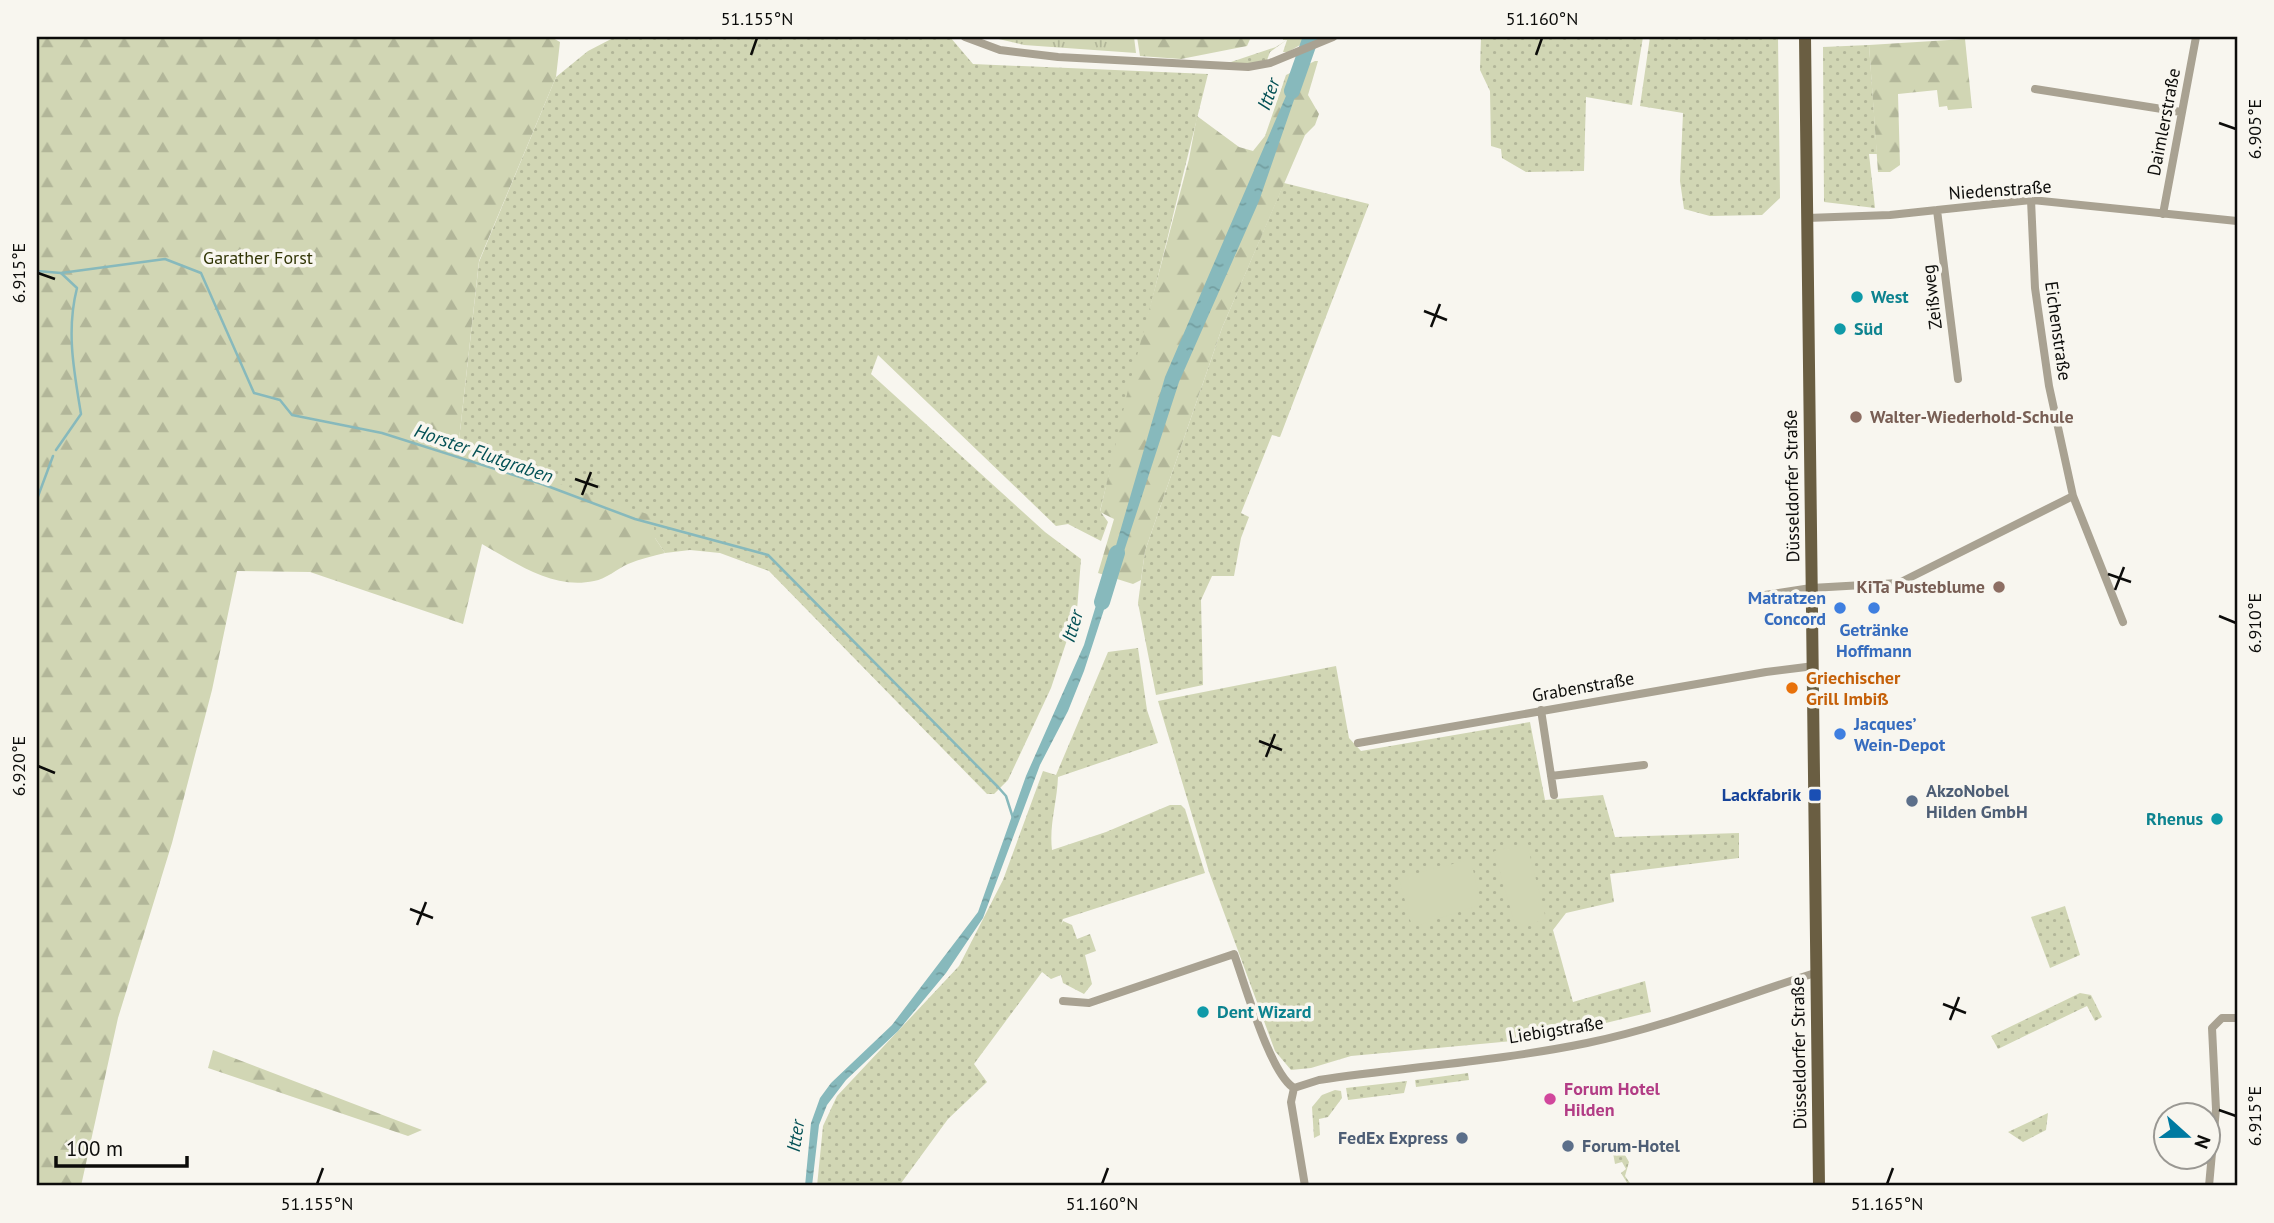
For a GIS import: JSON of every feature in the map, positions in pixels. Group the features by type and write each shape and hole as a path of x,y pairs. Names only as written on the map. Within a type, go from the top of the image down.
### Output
{"main road":[{"name":"Düsseldorfer Straße","path":"1805,37 1819,1186"}],"street":[{"path":"965,37 1000,50 1046,56 1248,67 1333,37"},
{"name":"Daimlerstraße","path":"2163,214 2196,37"},
{"path":"2035,89 2181,112"},
{"name":"Niedenstraße","path":"1807,218 1937,210 2031,200 2237,221"},
{"name":"Eichenstraße","path":"2031,200 2035,288 2049,386 2073,496 2123,622"},
{"name":"Zeißweg","path":"1937,210 1958,379"},
{"path":"1765,595 1811,588 1899,583 2073,496"},
{"name":"Grabenstraße","path":"1358,743 1814,666"},
{"path":"1541,710 1554,795"},
{"path":"1551,776 1644,765"},
{"path":"1063,1001 1089,1003 1234,954 1274,1063 1285,1083 1294,1088 1292,1102 1305,1186"},
{"name":"Liebigstraße","path":"1294,1088 1319,1080 1586,1044 1666,1024 1732,999 1815,973"},
{"path":"2210,1186 2216,1109 2212,1028 2216,1021 2222,1018 2237,1018"}],"green space":[{"name":"Garather Forst","path":"37,37 551,37 560,42 556,77 479,261 458,449 653,516 655,538 665,553 628,564 598,580 579,583 564,582 535,573 482,544 463,624 310,572 237,571 212,690 172,843 118,1018 81,1186 37,1186"},
{"path":"615,37 950,37 973,64 1208,74 1100,511 1108,522 1101,541 1068,524 1056,526 878,355 871,374 1045,532 1081,559 1077,610 1051,688 1008,780 994,794 987,794 769,571 720,553 690,550 665,553 655,538 458,449 479,262 556,77 588,51"},
{"path":"990,37 1134,37 1136,53 1024,45"},
{"path":"1137,37 1251,37 1247,46 1181,59 1140,56"},
{"path":"1283,37 1314,37 1288,52 1283,52 1287,40 1283,40"},
{"path":"1481,37 1643,37 1632,105 1586,97 1584,171 1526,172 1502,158 1501,149 1491,146 1490,91 1480,70"},
{"path":"1650,37 1778,37 1780,198 1762,215 1710,216 1684,209 1680,181 1683,113 1640,106"},
{"path":"1288,39 1270,52 1267,60 1251,64 1228,63 1276,47"},
{"path":"1965,39 1972,108 1948,110 1947,106 1939,107 1937,90 1898,94 1900,165 1890,172 1878,172 1869,45"},
{"path":"1869,45 1877,154 1869,154 1875,208 1824,202 1823,47"},
{"path":"1318,61 1308,95 1319,114 1315,125 1305,135 1222,328 1145,551 1141,580 1133,584 1098,573 1114,519 1100,512 1128,390 1189,159 1197,116 1239,147 1253,151 1265,136 1286,75"},
{"path":"1284,183 1369,204 1280,437 1272,435 1241,513 1249,517 1241,538 1234,576 1212,576 1201,600 1203,685 1156,695 1138,603 1145,551 1222,328"},
{"path":"1138,648 1147,710 1158,743 1058,777 1052,850 1106,832 1170,805 1181,805 1185,809 1205,873 1063,919 1061,925 1063,921 1072,925 1077,939 1090,934 1096,951 1085,955 1092,984 1084,994 1063,983 1061,975 1051,979 1042,972 974,1064 987,1082 948,1119 899,1186 817,1186 823,1126 837,1096 959,966 1003,880 1043,771 1056,775 1108,652"},
{"path":"1336,666 1349,738 1361,751 1530,722 1545,800 1603,795 1615,837 1739,833 1739,858 1610,874 1614,902 1566,913 1553,930 1573,1002 1645,981 1651,1012 1544,1038 1351,1056 1311,1068 1291,1070 1275,1051 1209,872 1158,701"},
{"path":"1527,844 1546,919 1525,926 1514,921 1494,851"},
{"path":"1464,861 1472,865 1481,905 1412,927 1399,878"},
{"path":"2065,906 2080,955 2050,968 2031,917"},
{"path":"2080,993 2091,995 2102,1017 2095,1021 2087,1006 1998,1049 1991,1036"},
{"path":"213,1050 422,1130 408,1136 208,1068"},
{"path":"1468,1073 1469,1080 1416,1087 1415,1080"},
{"path":"1407,1081 1404,1093 1348,1100 1346,1088"},
{"path":"1335,1090 1341,1091 1342,1098 1328,1117 1319,1119 1320,1135 1314,1138 1312,1107 1322,1095"},
{"path":"2048,1113 2046,1130 2023,1142 2008,1132"},
{"path":"1612,1147 1621,1148 1629,1162 1625,1176 1632,1186 1629,1186 1621,1173 1626,1169 1622,1162 1615,1164"}],"water":[{"path":"1304,71 1259,201 1179,382 1116,576 1108,573 1165,377 1295,75"},
{"path":"1103,582 1112,585 1084,671 1068,711 1040,765 983,918 946,973 898,1031 846,1080 827,1105 819,1125 812,1186 805,1186 811,1123 820,1098 831,1083 892,1025 978,912 1026,776 1084,645"}],"waterway":[{"name":"Itter","path":"1292,91 1311,37"},
{"name":"Horster Flutgraben","path":"37,271 61,273 165,259 201,273 254,393 280,400 292,415 382,433 542,484 635,519 768,555 998,787 1006,796 1013,818"},
{"path":"56,450 81,414 72,335 77,288 61,273"},
{"path":"37,499 53,456"},
{"name":"Itter","path":"1102,602 1117,553"}],"place":[{"name":"West","path":"1857,297"},
{"name":"Süd","path":"1840,329"},
{"name":"Walter-Wiederhold-Schule","path":"1856,417"},
{"name":"KiTa Pusteblume","path":"1999,587"},
{"name":"Matratzen Concord","path":"1840,608"},
{"name":"Getränke Hoffmann","path":"1874,608"},
{"name":"Griechischer Grill Imbiß","path":"1792,688"},
{"name":"Jacques’ Wein-Depot","path":"1840,734"},
{"name":"Lackfabrik","path":"1815,795"},
{"name":"AkzoNobel Hilden GmbH","path":"1912,801"},
{"name":"Rhenus","path":"2217,819"},
{"name":"Dent Wizard","path":"1203,1012"},
{"name":"Forum Hotel Hilden","path":"1550,1099"},
{"name":"FedEx Express","path":"1462,1138"},
{"name":"Forum-Hotel","path":"1568,1146"}]}
